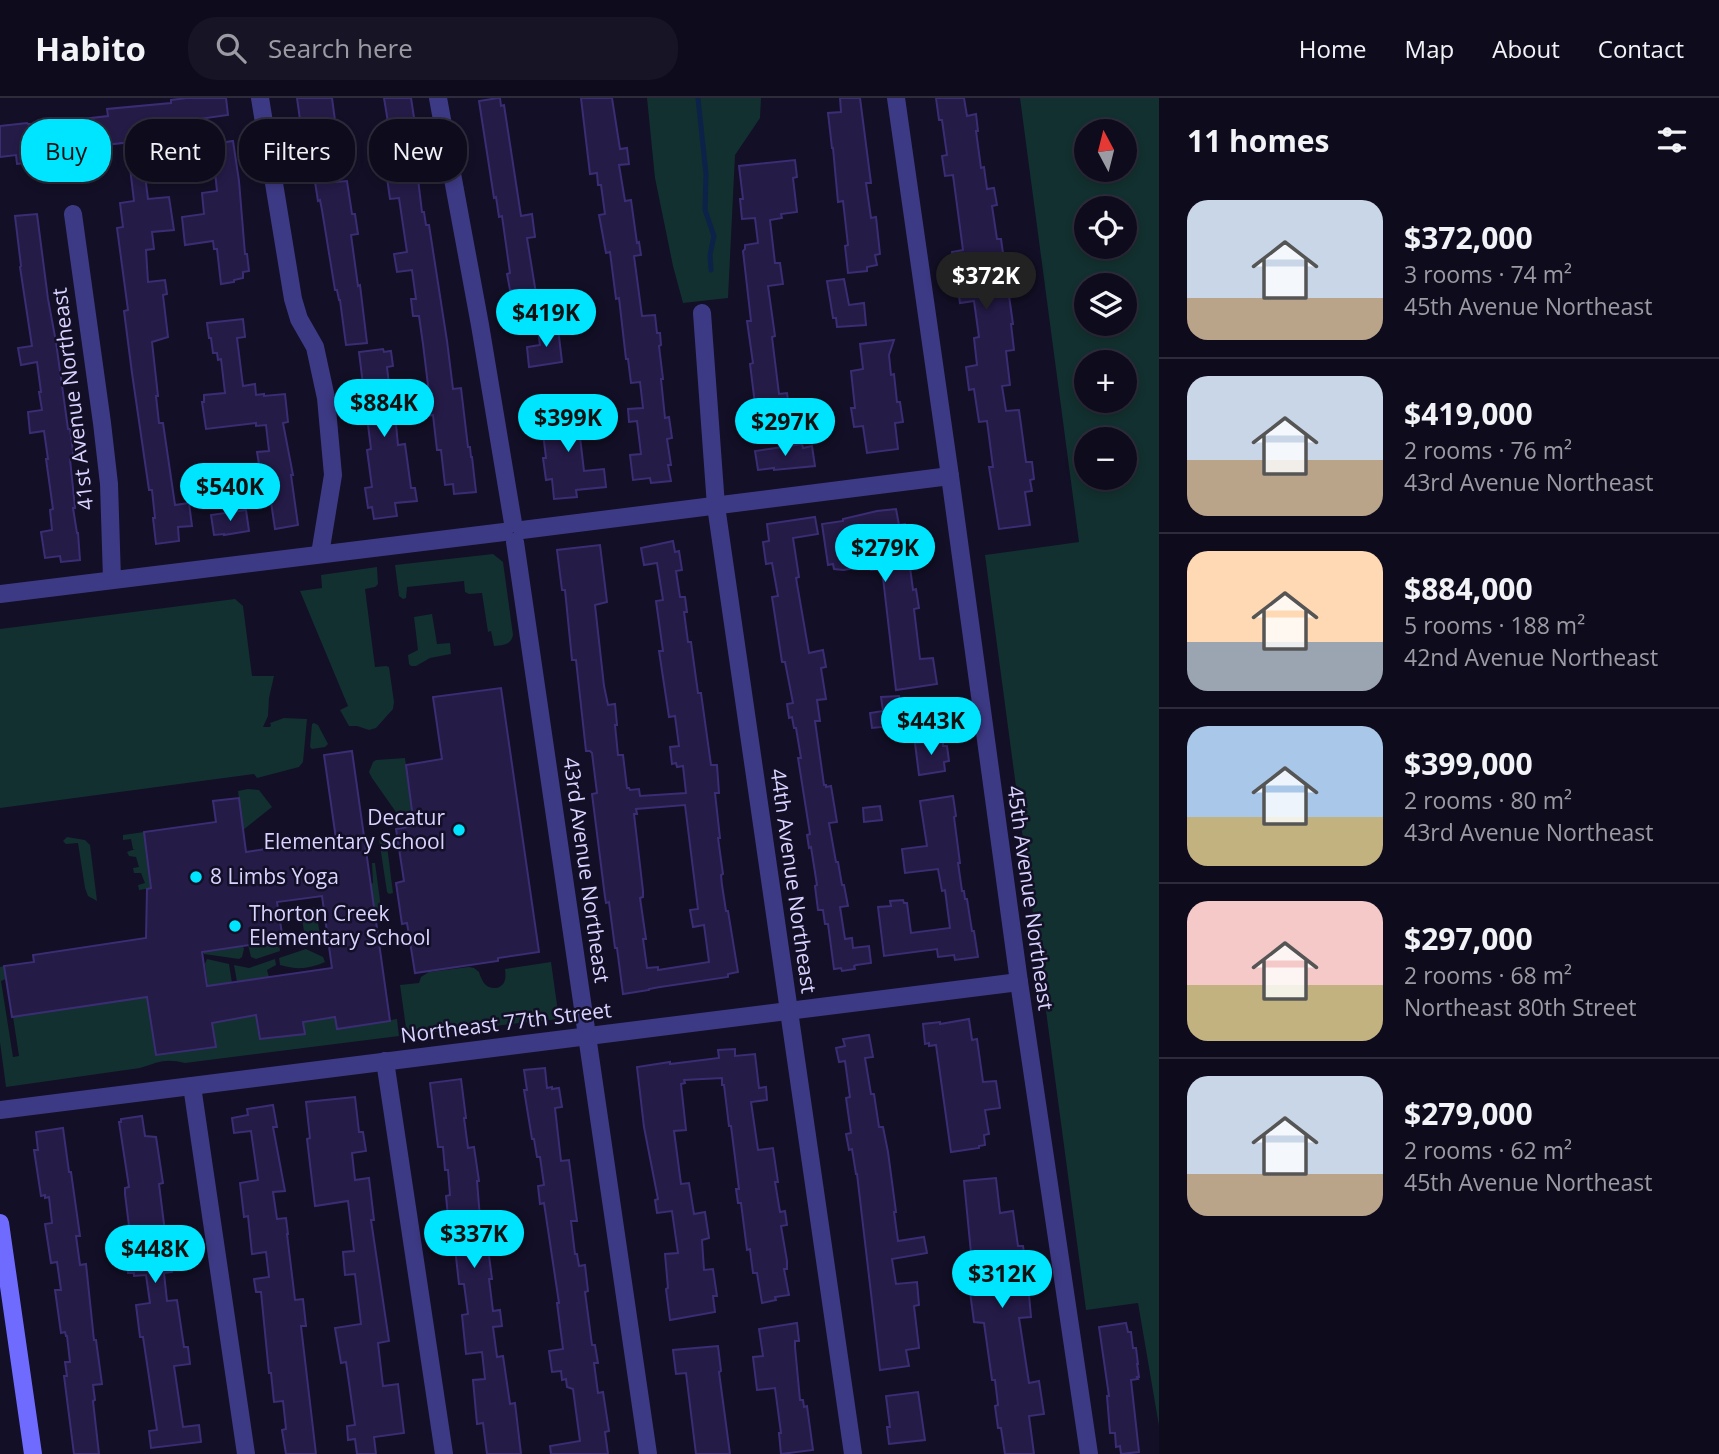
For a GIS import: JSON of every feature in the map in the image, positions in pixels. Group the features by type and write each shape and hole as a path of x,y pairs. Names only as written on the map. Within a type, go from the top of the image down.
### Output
{"street":[{"path":"260,98 293,299 299,318 315,347 326,398 333,475 320,554"},
{"name":"43rd Avenue Northeast","path":"438,98 480,325 513,532 648,1454"},
{"name":"45th Avenue Northeast","path":"895,98 1019,982 1089,1454"},
{"name":"41st Avenue Northeast","path":"73,214 102,423 112,579"},
{"name":"44th Avenue Northeast","path":"702,313 716,506 853,1454"},
{"path":"0,594 950,476"},
{"name":"Northeast 77th Street","path":"0,1110 1019,982"},
{"path":"385,1061 444,1454"},
{"path":"192,1086 246,1454"},
{"path":"0,1223 33,1454"}],"green space":[{"path":"647,98 761,98 760,118 735,155 728,298 683,303 655,178"},
{"path":"1020,98 1159,98 1159,1426 1138,1303 1086,1310 985,555 1079,542"},
{"path":"493,554 503,562 513,635 511,641 506,644 494,646 491,631 488,632 482,593 465,592 464,581 407,587 406,598 399,596 395,565"},
{"path":"377,567 378,584 365,589 375,667 389,667 394,702 393,709 376,728 369,730 349,726 340,710 348,706 300,591 322,588 321,575"},
{"path":"235,599 243,606 252,676 274,676 268,716 263,727 270,727 270,723 284,718 307,719 303,762 299,767 257,778 254,774 0,808 0,629"},
{"path":"432,614 437,644 450,643 451,654 430,658 411,666 408,655 418,650 414,617"},
{"path":"314,723 318,725 328,744 325,747 310,747"},
{"path":"405,758 413,814 398,815 369,772 376,760"},
{"path":"259,790 272,807 243,830 238,791"},
{"path":"144,832 151,888 139,890 138,885 145,883 141,873 134,873 133,868 139,867 136,857 129,856 127,852 135,849 131,839 123,840 123,835"},
{"path":"67,837 85,840 90,845 97,901 88,896 85,888 78,843 66,844 63,841"},
{"path":"386,838 393,893 389,894 379,839"},
{"path":"372,863 375,863 381,908 374,909 371,884"},
{"path":"316,907 320,934 305,936 300,910"},
{"path":"279,940 280,951 256,959 251,957 248,945"},
{"path":"240,945 244,949 239,959 204,954 203,951"},
{"path":"306,949 323,957 325,962 303,968 280,965 279,958"},
{"path":"207,959 229,964 232,983 208,986 205,964"},
{"path":"275,959 276,965 267,970 269,977 237,982 234,965 249,968"},
{"path":"551,962 559,1019 407,1035 400,985 419,983 421,977 429,972 469,967 479,972 487,986 497,988 505,981 505,969"},
{"path":"4,966 6,979 1,981 13,1057 19,1056 13,1017 161,995 212,1023 256,1015 260,1039 304,1034 303,1022 335,1017 337,1029 397,1019 399,1036 185,1063 162,1061 140,1068 6,1087 0,1042 0,967"}],"building":[{"path":"226,98 228,115 199,119 125,119 125,143 111,144 111,119 82,119 108,116 107,109 171,103 171,100"},
{"path":"297,98 332,98 335,119 300,119"},
{"path":"384,98 411,98 414,119 387,119"},
{"path":"500,98 501,106 504,105 521,216 532,214 535,237 527,238 538,306 517,310 514,290 510,290 507,274 510,273 502,216 499,217 496,197 494,198 479,101"},
{"path":"581,98 612,98 620,149 627,148 629,164 619,165 625,201 631,200 641,255 634,256 642,316 655,315 657,333 660,333 665,418 669,417 672,438 667,439 671,481 651,483 650,478 633,480 630,455 641,454 637,421 629,422 628,409 643,408 640,382 631,383 626,359 619,298 616,299 610,252 606,253 599,215 605,214 601,185 598,185 597,173 590,174"},
{"path":"840,98 860,98 871,183 866,183 871,218 876,217 880,254 875,255 877,265 867,267 867,271 848,273 843,201 838,202 828,113 841,112"},
{"path":"936,98 964,98 967,116 976,114 981,168 984,167 987,189 994,188 997,205 992,206 997,239 1001,239 1013,324 1014,350 1006,351 1010,385 1002,386 1006,411 1019,410 1026,462 1032,462 1032,491 1025,492 1030,525 999,529 989,467 993,467 987,421 979,422 974,389 969,390 966,367 977,365 974,338 979,337 974,301 960,303 952,252 963,250 953,175 945,176 942,156 947,155"},
{"path":"21,124 21,164 17,164 16,155 0,157 0,126"},
{"path":"233,141 249,271 243,272 243,278 221,284 217,249 214,249 213,241 185,245 182,217 204,214 202,193 217,191 216,182 225,182 225,142"},
{"path":"795,160 797,177 793,178 797,212 781,214 782,218 770,220 775,263 780,263 783,284 768,286 779,394 787,393 791,421 764,424 762,411 756,412 750,364 753,363 747,321 751,321 743,251 745,245 758,243 755,218 742,219 740,199 743,199 739,166"},
{"path":"132,182 146,182 148,199 169,197 174,230 152,232 154,249 146,250 148,282 165,280 167,294 163,295 168,337 152,342 159,423 163,423 175,505 189,503 192,526 178,527 179,541 156,544 152,490 149,490 124,311 128,310 117,228 123,227 120,203 134,201"},
{"path":"315,182 347,182 358,234 351,235 367,343 346,345 340,300 335,290 322,210 320,200 318,201"},
{"path":"388,182 418,182 422,212 426,225 429,225 453,389 461,388 476,492 454,494 453,484 445,485 433,415 427,416 425,403 430,402 419,316 413,316 411,299 416,299 412,270 397,272 394,254 407,252 399,198 390,199"},
{"path":"37,214 74,459 70,459 80,560 61,562 60,556 45,558 41,532 52,530 50,510 53,509 44,431 30,433 28,412 42,410 37,362 21,365 18,348 32,346 15,216"},
{"path":"844,279 849,305 864,303 866,325 837,327 827,281"},
{"path":"243,319 245,337 237,338 243,386 255,384 256,395 285,394 288,422 283,423 293,475 298,525 275,529 269,470 260,471 257,452 269,451 266,425 256,426 256,423 206,429 202,402 204,395 225,393 221,359 218,360 217,353 213,353 207,323"},
{"path":"558,328 562,362 529,367 527,347 540,345 538,330"},
{"path":"894,340 889,355 891,375 894,374 897,402 900,402 903,422 895,423 898,449 867,453 863,426 854,427 851,371 863,369 860,344"},
{"path":"383,349 384,352 391,351 393,366 387,367 392,411 412,409 396,424 398,445 405,444 411,488 415,488 417,501 395,503 397,516 374,519 372,507 368,508 365,488 372,487 367,450 371,449 359,352"},
{"path":"588,410 591,436 580,437 584,471 604,469 606,487 576,490 577,497 554,499 552,479 546,480 541,416"},
{"path":"802,444 803,448 812,446 815,466 758,470 755,451"},
{"path":"896,509 899,525 905,524 909,567 913,590 916,589 919,608 914,609 920,659 933,658 937,684 896,690 882,569 871,570 870,565 844,570 834,569 833,564 828,565 822,524"},
{"path":"246,510 249,531 214,535 211,515"},
{"path":"815,517 818,534 793,538 799,577 796,578 809,653 823,650 826,667 821,668 826,699 817,700 820,721 815,721 824,785 831,786 837,822 829,823 848,906 840,907 845,939 852,938 853,948 869,946 871,963 842,971 841,968 834,969 828,924 825,924 823,910 818,910 817,885 807,835 810,834 798,758 801,758 796,728 792,717 789,718 787,704 793,703 785,662 782,662 772,597 778,596 772,563 766,564 763,542 769,541 767,524"},
{"path":"673,541 675,552 679,551 682,570 676,571 680,597 685,597 688,642 691,642 698,693 701,693 711,765 717,765 719,793 715,793 722,885 738,972 728,974 728,977 623,994 609,902 606,903 605,897 592,794 597,793 592,753 586,751 576,660 572,660 565,590 562,590 557,550 600,545 607,602 595,605 604,686 608,705 615,704 618,755 623,755 627,788 639,789 640,796 686,793 683,766 672,764 670,747 679,746 675,716 669,717 659,651 663,651 656,601 663,600 657,563 644,565 641,548","holes":["685,805 698,909 690,910 693,927 704,925 709,962 658,970 658,967 647,968 640,898 643,897 643,891 634,814 637,814 636,809"]},
{"name":"Decatur Elementary School","path":"501,688 539,952 415,973 407,923 402,924 396,883 404,881 396,829 414,826 406,765 442,759 433,697"},
{"path":"899,696 902,725 872,728 870,713 883,711 881,697"},
{"path":"943,739 949,761 944,762 945,771 919,775 915,743"},
{"name":"Thorton Creek Elementary School","path":"352,751 390,1021 337,1029 335,1017 303,1022 305,1034 260,1039 256,1015 212,1023 216,1047 156,1055 147,997 12,1017 4,966 34,962 33,955 146,938 147,889 151,888 144,832 216,822 213,801 239,798 246,852 336,839 324,755","holes":["322,896 332,968 207,986 202,952 283,940 277,902"]},
{"path":"953,796 962,891 967,899 978,957 955,960 954,955 938,957 937,949 884,956 878,907 891,906 890,901 903,900 907,903 911,933 950,928 945,890 942,891 938,869 905,873 902,849 927,846 920,801"},
{"path":"880,806 882,820 864,822 863,808"},
{"path":"969,1019 972,1040 977,1039 983,1082 996,1081 1000,1108 985,1110 989,1134 984,1135 985,1145 951,1152 936,1045 925,1044 923,1024"},
{"path":"869,1035 873,1057 865,1058 879,1127 883,1127 888,1152 898,1241 924,1237 927,1253 892,1259 896,1284 917,1282 919,1305 914,1306 919,1348 906,1350 909,1366 880,1370 857,1174 846,1134 851,1133 846,1098 850,1097 845,1061 839,1062 836,1048 845,1046 843,1039"},
{"path":"735,1049 735,1056 755,1054 759,1088 766,1087 767,1100 751,1102 758,1150 773,1148 780,1212 785,1211 787,1225 781,1226 789,1295 762,1303 757,1273 753,1273 750,1249 747,1250 741,1203 738,1203 736,1189 739,1189 731,1126 722,1078 684,1080 685,1083 681,1084 686,1130 674,1131 681,1184 689,1183 694,1214 705,1212 709,1238 702,1240 704,1270 713,1269 717,1296 713,1296 715,1312 670,1320 665,1254 678,1253 672,1211 657,1213 655,1200 658,1199 644,1127 637,1067 719,1058 718,1050"},
{"path":"545,1068 547,1088 559,1088 562,1107 555,1108 561,1161 569,1160 577,1221 571,1221 575,1254 579,1266 585,1265 588,1291 585,1292 592,1345 595,1345 598,1363 594,1363 598,1393 603,1392 609,1431 605,1432 608,1454 551,1454 550,1446 580,1441 573,1389 567,1387 566,1379 562,1380 561,1371 552,1372 549,1351 563,1349 559,1303 544,1203 540,1204 538,1186 544,1185 540,1157 537,1157 532,1139 524,1090 527,1090 524,1070"},
{"path":"461,1079 468,1148 474,1147 479,1181 480,1218 484,1240 487,1240 493,1311 500,1310 502,1326 493,1327 497,1357 503,1356 510,1404 515,1403 521,1454 487,1454 483,1423 477,1424 473,1380 485,1379 482,1352 466,1354 462,1315 468,1314 464,1284 459,1284 455,1248 451,1240 446,1196 450,1195 448,1170 445,1170 443,1147 438,1147 430,1083"},
{"path":"355,1097 359,1132 363,1132 366,1151 352,1153 355,1180 369,1178 374,1220 371,1220 389,1341 378,1343 383,1386 398,1384 404,1433 374,1437 376,1454 357,1454 355,1439 348,1440 347,1426 355,1425 346,1362 341,1363 335,1328 361,1324 355,1274 345,1275 343,1252 354,1251 348,1201 315,1206 307,1139 310,1138 306,1102"},
{"path":"273,1105 277,1127 273,1127 285,1191 273,1192 277,1219 286,1218 295,1300 303,1299 306,1326 301,1326 316,1454 286,1454 282,1430 286,1429 283,1401 274,1402 261,1292 256,1292 254,1279 269,1277 266,1252 252,1254 248,1216 244,1217 240,1183 258,1180 251,1131 234,1133 232,1118 248,1115 247,1109"},
{"path":"142,1116 145,1136 156,1137 163,1183 159,1184 165,1232 170,1231 172,1272 164,1273 167,1301 177,1300 184,1347 188,1347 190,1364 174,1366 183,1427 199,1425 201,1442 151,1448 149,1431 157,1430 136,1305 150,1303 146,1275 134,1276 134,1273 128,1273 127,1261 142,1259 139,1233 130,1234 125,1194 125,1188 129,1187 119,1122 121,1119"},
{"path":"63,1128 80,1236 76,1236 80,1265 86,1264 94,1340 102,1384 93,1385 99,1454 74,1454 64,1376 67,1376 65,1362 70,1362 67,1336 65,1332 61,1333 55,1290 61,1290 57,1262 51,1263 45,1224 52,1223 49,1197 41,1196 34,1150 38,1150 36,1132"},
{"path":"996,1178 1000,1213 1013,1211 1018,1246 1023,1246 1027,1272 1031,1317 1019,1318 1029,1383 1039,1381 1044,1414 1029,1416 1034,1454 1005,1454 1001,1428 998,1428 995,1380 992,1380 984,1323 974,1322 965,1254 971,1253 964,1181"},
{"path":"797,1323 799,1341 795,1341 795,1347 800,1400 803,1400 804,1407 807,1406 813,1450 781,1454 775,1388 757,1390 753,1357 763,1356 759,1329"},
{"path":"1126,1323 1128,1332 1131,1332 1133,1348 1136,1348 1138,1364 1139,1377 1131,1380 1139,1452 1121,1454 1120,1446 1116,1447 1115,1433 1110,1433 1109,1396 1099,1327"},
{"path":"718,1346 730,1454 696,1454 686,1373 676,1374 673,1350"},
{"path":"918,1392 925,1440 889,1444 886,1396"}],"waterway":[{"path":"698,98 706,174 705,210 714,236 710,255 711,270"}],"place":[{"name":"Decatur Elementary School","path":"459,830"},
{"name":"8 Limbs Yoga","path":"196,877"},
{"name":"Thorton Creek Elementary School","path":"235,926"}]}
